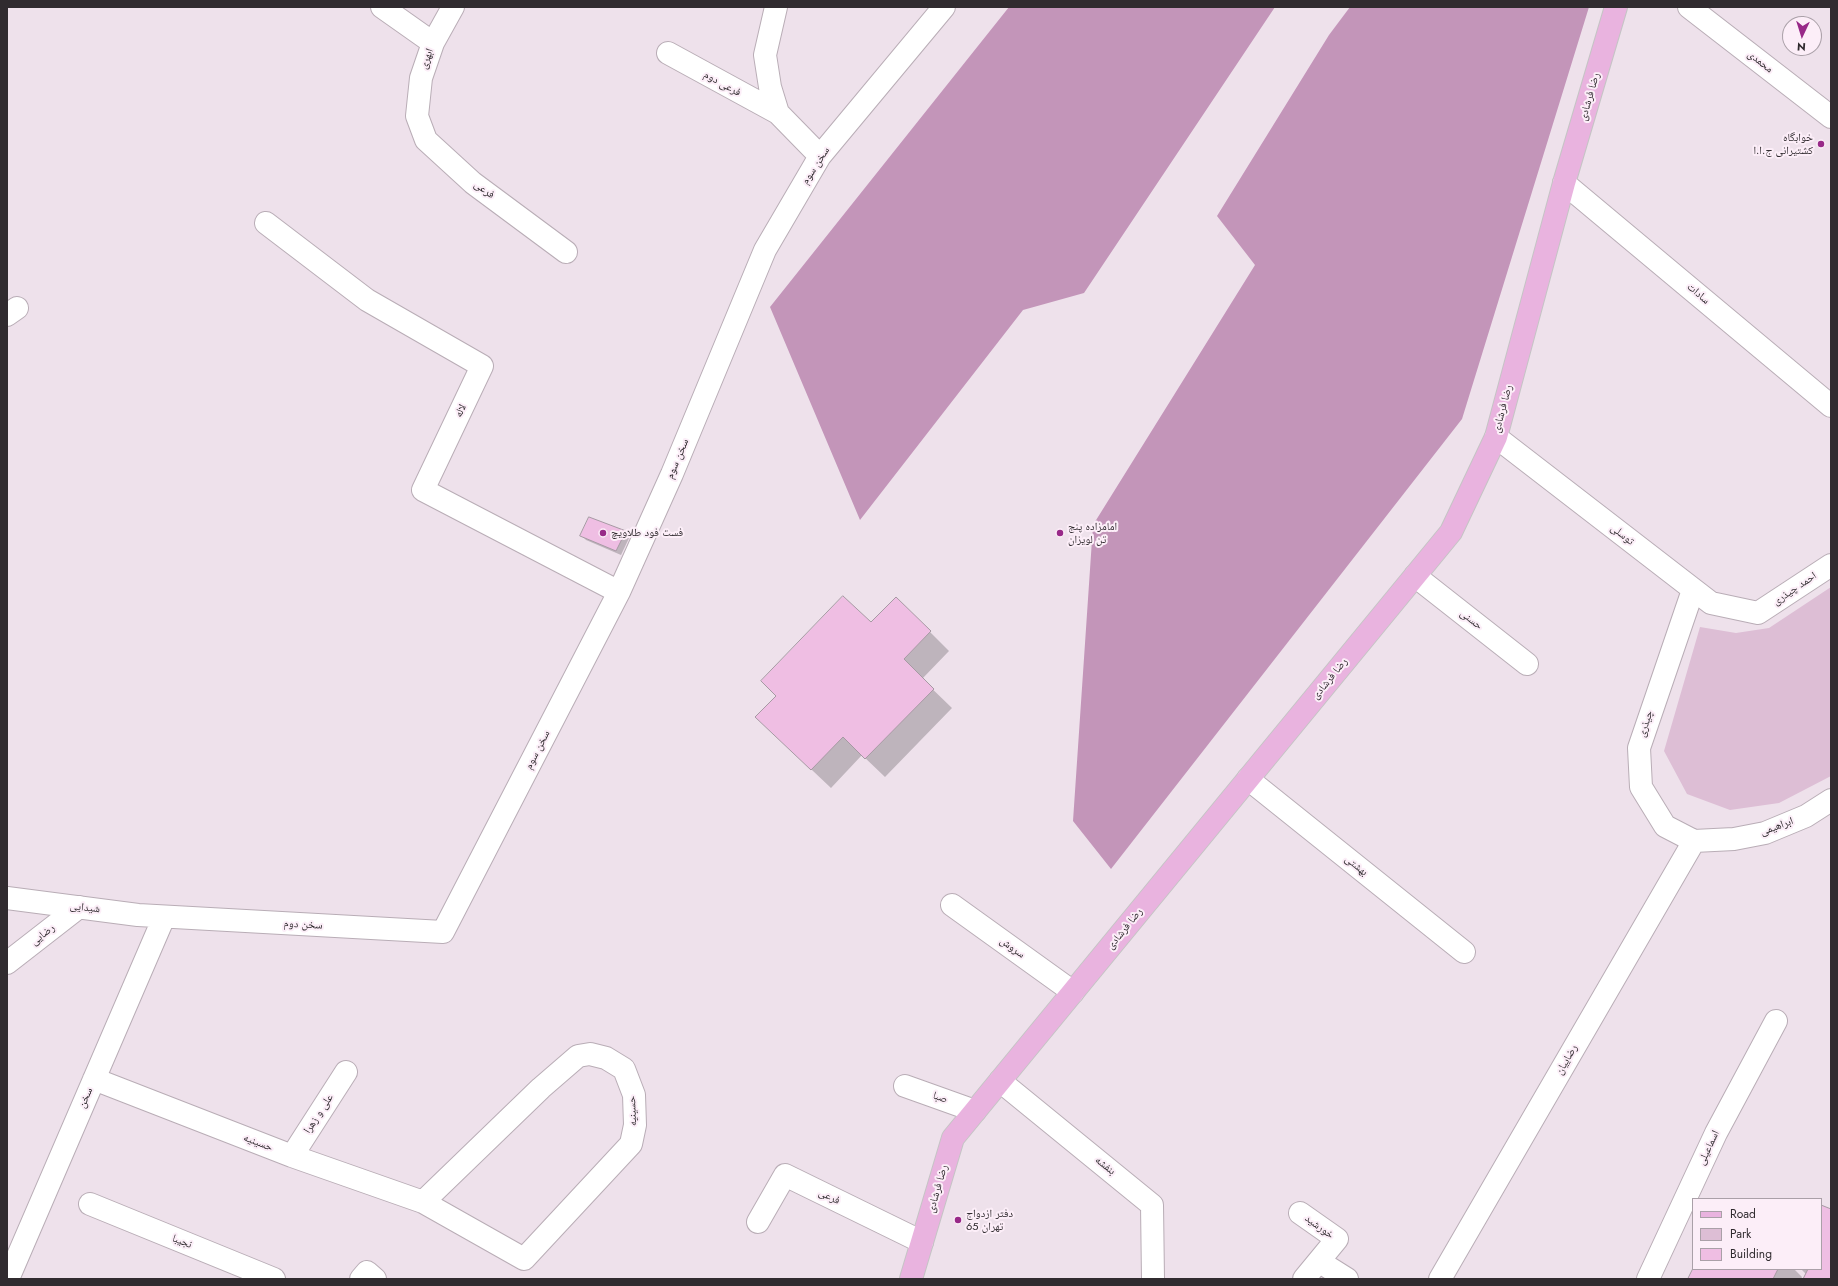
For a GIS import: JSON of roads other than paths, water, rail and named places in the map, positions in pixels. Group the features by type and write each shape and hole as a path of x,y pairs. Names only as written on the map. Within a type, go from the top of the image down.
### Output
{"main road":[{"name":"رضا فرشادی","path":"912,1279 953,1138 1451,532 1496,437 1564,183 1616,7"}],"street":[{"path":"382,7 433,43"},
{"name":"ابهری","path":"417,116 421,78 433,43 453,7"},
{"name":"فرعی دوم","path":"776,7 765,56 770,87 778,113"},
{"name":"سخن سوم","path":"443,932 619,592 672,474 765,250 820,156 944,7"},
{"name":"محمدی","path":"1689,7 1831,117"},
{"name":"فرعی دوم","path":"668,53 778,113 820,156"},
{"name":"فرعی","path":"417,116 426,140 473,183 566,252"},
{"name":"سادات","path":"1564,183 1831,406"},
{"name":"لاله","path":"266,223 367,300 482,366 423,490 619,592"},
{"name":"توسلی","path":"1496,437 1711,603 1758,613"},
{"name":"احمد چیذری","path":"1758,613 1831,565"},
{"name":"حسنی","path":"1415,576 1527,664"},
{"name":"چیذری","path":"1693,590 1639,748 1641,787 1665,826 1694,840"},
{"name":"بهشتی","path":"1248,779 1464,952"},
{"name":"ابراهیمی","path":"1694,840 1734,839 1765,833 1806,816 1831,800"},
{"name":"رضاییان","path":"1440,1279 1694,840"},
{"name":"شیدایی","path":"7,898 164,917"},
{"name":"سروش","path":"952,904 1073,992"},
{"name":"رضایی","path":"7,963 79,907"},
{"name":"سخن دوم","path":"164,917 443,932"},
{"name":"سخن","path":"8,1279 164,917"},
{"name":"اسماعیلی","path":"1648,1279 1716,1133 1776,1021"},
{"name":"حسینیه","path":"94,1079 292,1156 424,1202 524,1259 631,1144 635,1125 634,1095 624,1069 606,1058 590,1054 578,1056 540,1088 424,1202"},
{"name":"علی و زهرا","path":"292,1156 346,1072"},
{"name":"بنفشه","path":"1000,1081 1152,1205 1153,1279"},
{"name":"صبا","path":"905,1086 976,1111"},
{"name":"فرعی","path":"758,1222 785,1175 922,1242"},
{"name":"نجیبا","path":"90,1204 274,1279"},
{"name":"خورشید","path":"1300,1213 1337,1239 1320,1262"},
{"path":"1304,1279 1320,1262 1346,1279"},
{"path":"361,1279 367,1272 376,1279"}],"place":[{"name":"خوابگاه کشتیرانی ج.ا.ا","path":"1821,144"},
{"name":"فست فود طلاویچ","path":"603,533"},
{"name":"امامزاده پنج تن لویزان","path":"1060,533"},
{"name":"دفتر ازدواج 65 تهران","path":"958,1220"}]}
